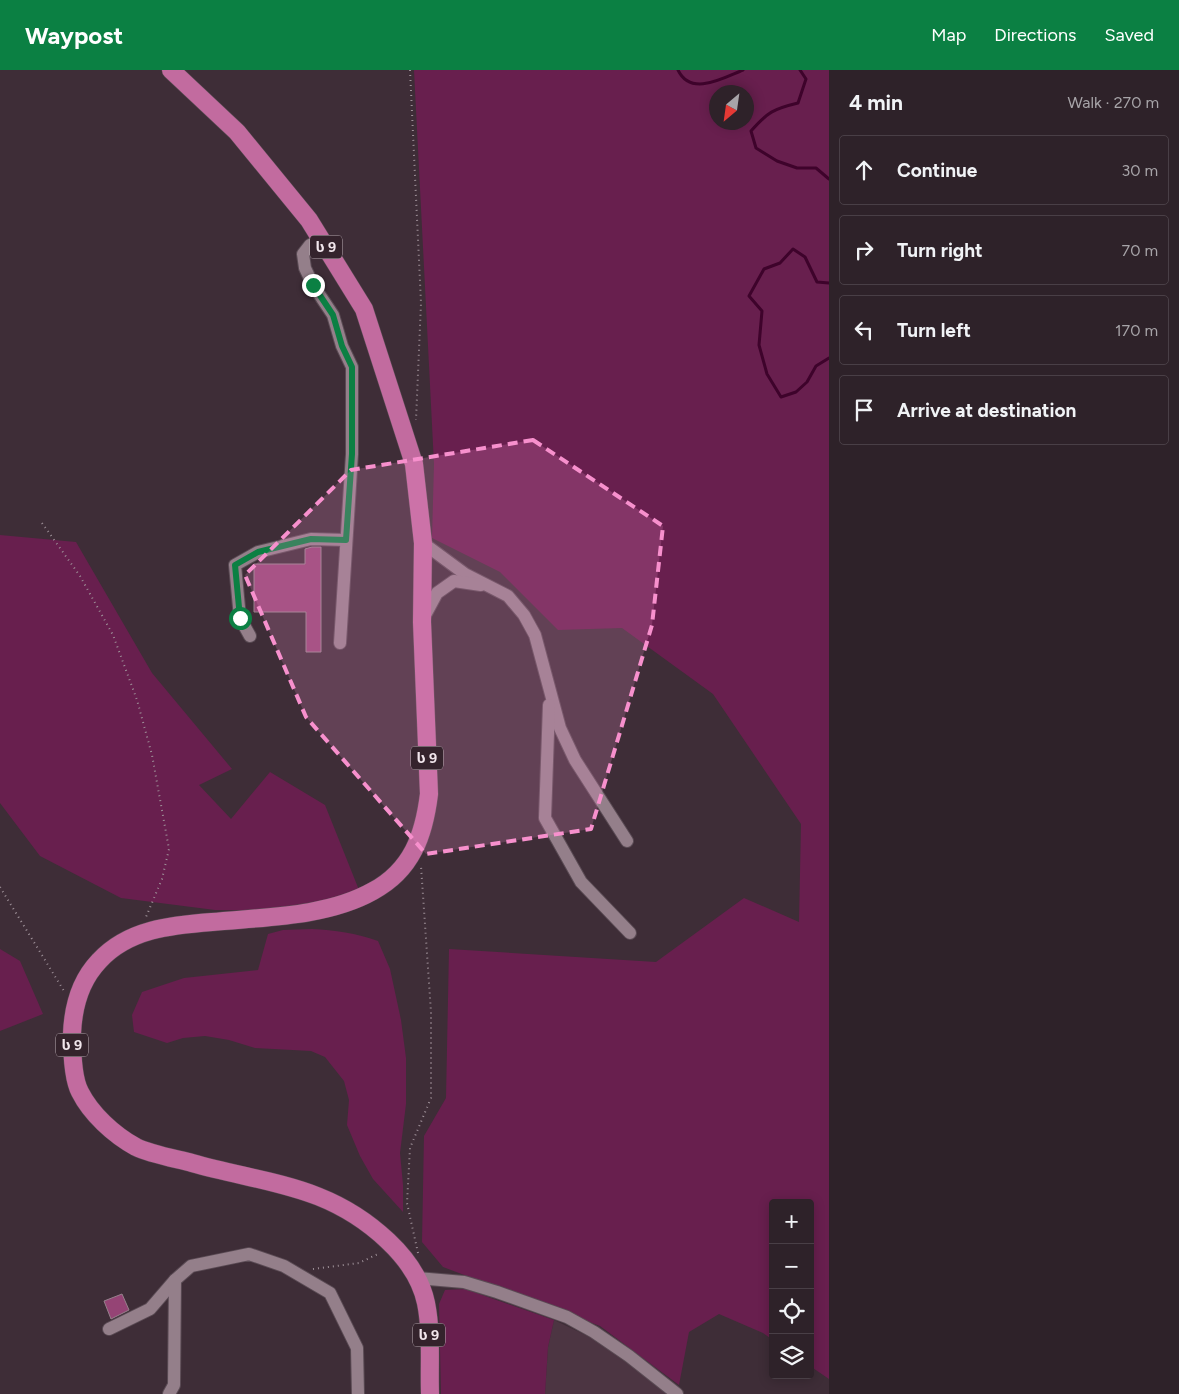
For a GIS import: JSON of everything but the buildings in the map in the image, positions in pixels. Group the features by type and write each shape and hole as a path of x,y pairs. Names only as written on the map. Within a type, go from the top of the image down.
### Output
{"highway":[{"name":"ს 9","path":"171,70 237,132 310,220 364,309 414,464 423,543 422,622 429,794 426,820 419,841 407,861 392,878 376,890 356,900 307,912 172,925 138,934 99,960 87,978 74,1007 72,1055 78,1090 104,1124 138,1148 314,1194 372,1226 397,1249 417,1278 426,1303 429,1333 430,1394"}],"street":[{"path":"322,240 310,245 303,254 305,268 313,285 333,315 342,346 352,367 352,454 340,643"},
{"path":"250,636 240,618 235,565 258,552 311,539 346,540"},
{"path":"423,543 465,574 508,596 524,615 535,634 560,728 575,760 627,841"},
{"path":"422,622 437,593 454,582 485,585 508,596"},
{"path":"550,688 545,818 581,882 630,933"},
{"path":"109,1329 150,1309 175,1280 191,1266 249,1254 284,1266 330,1293 357,1348 358,1394"},
{"path":"417,1278 464,1282 567,1318 594,1332 677,1394"},
{"path":"169,1394 174,1385 175,1280"}],"path":[{"path":"410,70 421,303 415,428"},
{"path":"42,523 80,576 113,635 137,700 152,755 169,849 162,879 138,934"},
{"path":"417,1278 418,1251 412,1235 407,1203 410,1148 431,1098 431,1012 419,841"},
{"path":"0,886 74,1007"},
{"path":"293,1271 359,1264 376,1254 397,1249"}],"highlighted area":[{"path":"533,440 663,526 652,625 591,829 426,854 306,717 245,575 351,470"}],"shaded area":[{"path":"414,70 829,70 829,1379 814,1369 814,1199 769,1199 769,1337 719,1314 689,1332 679,1385 600,1326 443,1267 422,1242 424,1136 446,1098 449,949 656,962 744,898 799,922 801,824 713,694 622,628 558,630 500,572 432,538 434,464"},
{"path":"0,535 76,542 152,673 232,769 199,785 231,819 270,772 325,805 359,890 319,911 215,910 121,898 40,856 0,803"},
{"path":"312,929 345,932 378,941 390,969 401,1020 406,1058 406,1104 400,1153 403,1212 373,1179 360,1156 347,1125 349,1100 344,1081 325,1057 311,1051 255,1048 229,1040 205,1036 183,1038 167,1043 134,1032 132,1015 142,992 184,978 258,970 268,934 283,930"},
{"path":"0,949 20,961 43,1014 0,1031"},
{"path":"465,1289 554,1320 548,1347 545,1394 441,1394 439,1304 445,1290"},
{"path":"554,1320 598,1341 669,1394 545,1394 548,1347"}],"waterway":[{"path":"678,70 691,83 699,84 717,81 743,70"},
{"path":"800,70 806,79 798,103 771,112 751,131 756,148 777,161 797,168 816,168 829,179"},
{"path":"829,283 817,282 805,257 793,249 780,263 764,269 749,296 762,311 759,345 767,374 781,397 796,392 807,382 816,366 829,358"}],"route":[{"path":"240,618 235,565 258,552 311,539 346,540 352,454 352,367 342,346 333,315 313,285"}]}
